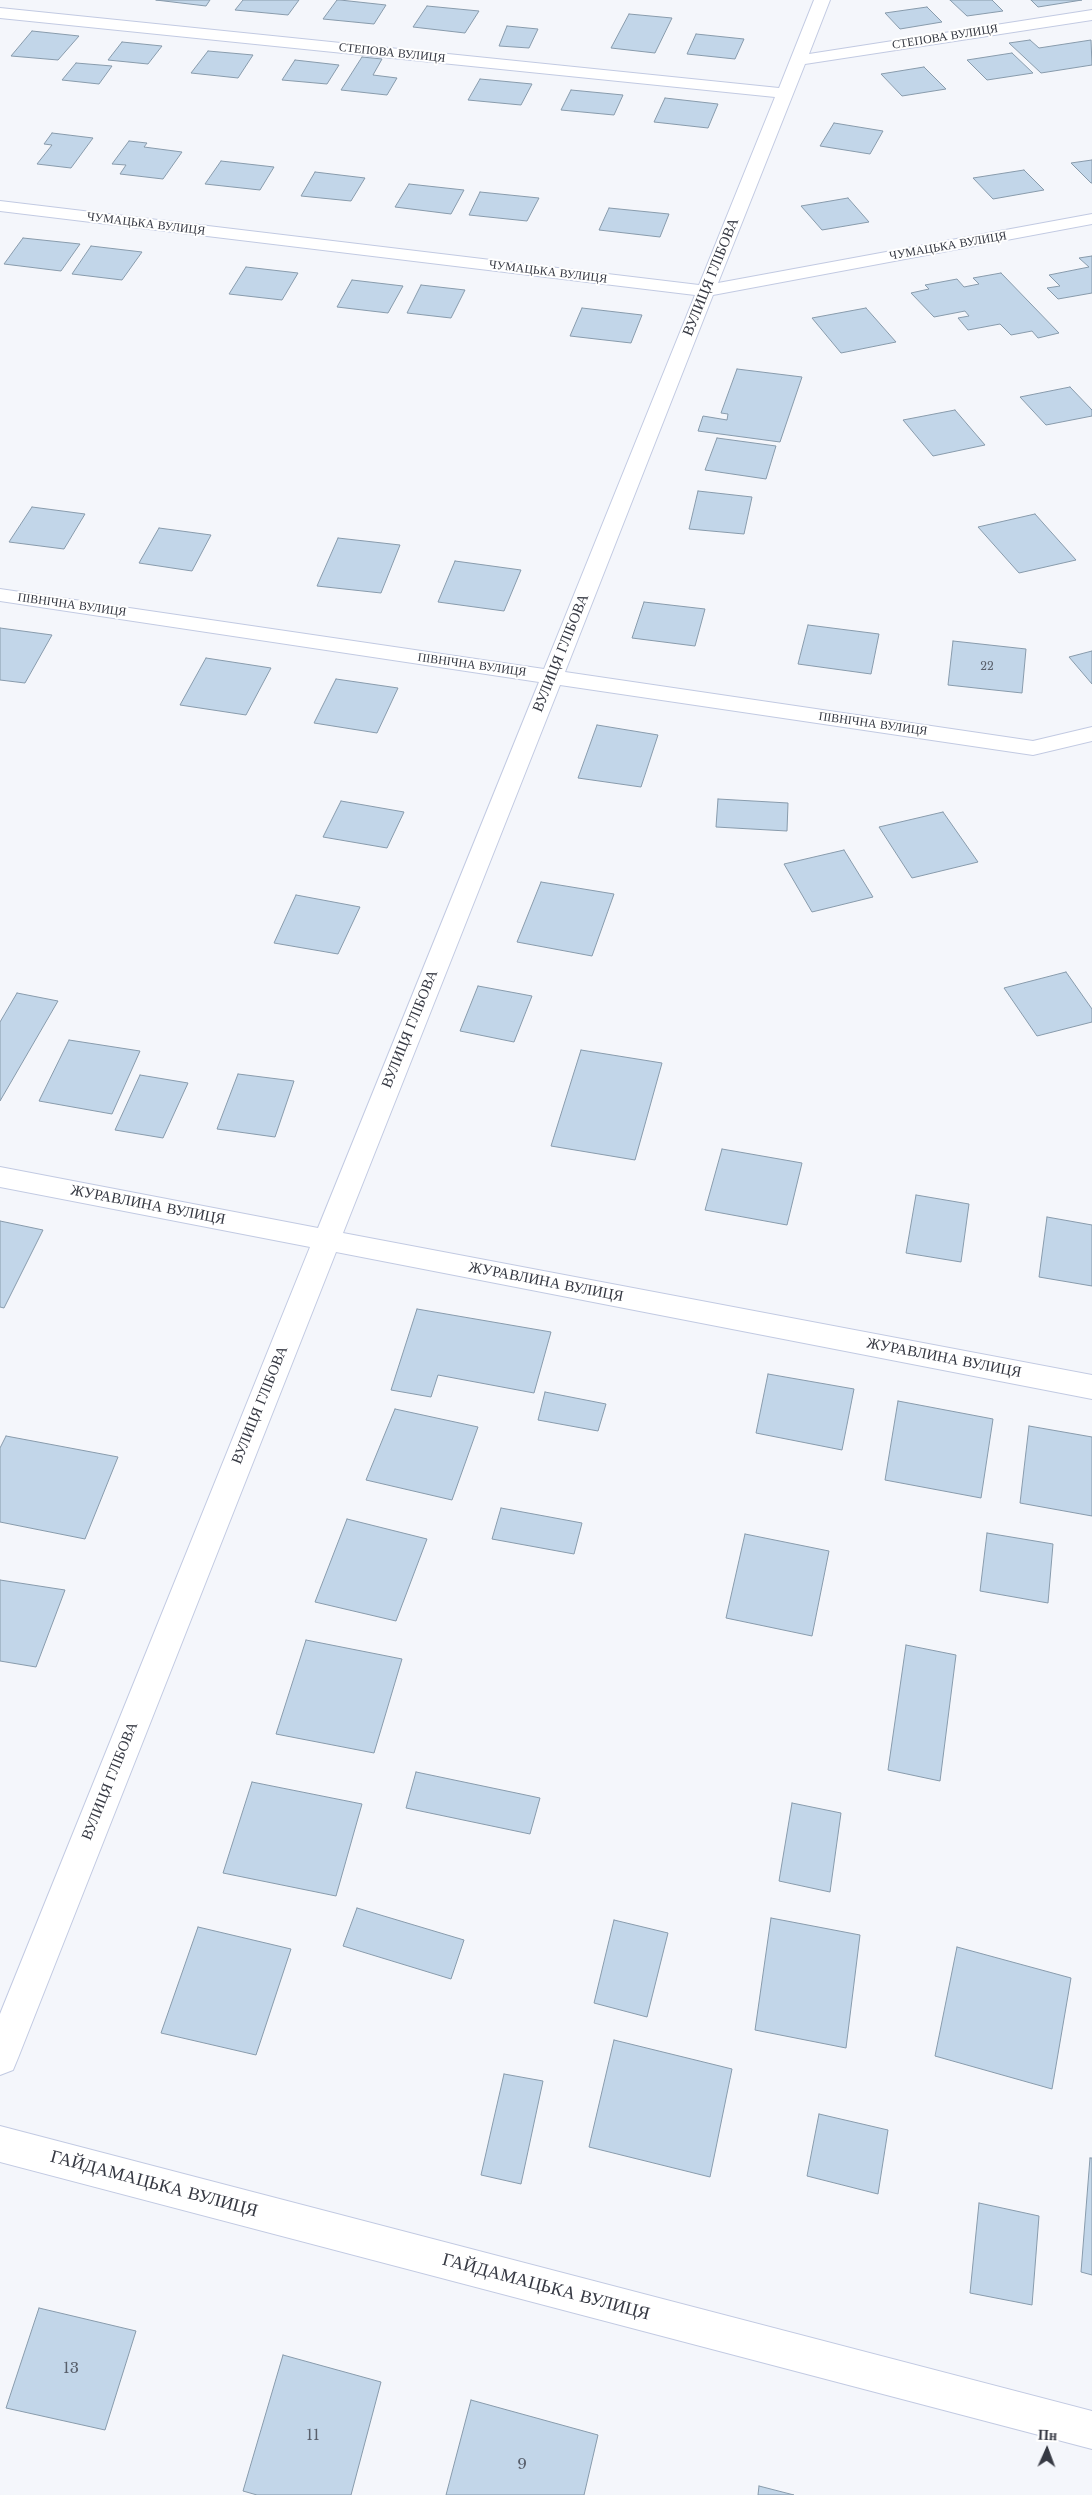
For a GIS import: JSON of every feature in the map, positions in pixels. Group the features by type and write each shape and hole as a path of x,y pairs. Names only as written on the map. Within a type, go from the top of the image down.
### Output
{"street":[{"name":"ВУЛИЦЯ ГЛІБОВА","path":"0,2058 822,0"},
{"name":"СТЕПОВА ВУЛИЦЯ","path":"0,13 784,93"},
{"name":"СТЕПОВА ВУЛИЦЯ","path":"798,60 1092,15"},
{"name":"ЧУМАЦЬКА ВУЛИЦЯ","path":"0,206 705,290 1092,219"},
{"name":"ПІВНІЧНА ВУЛИЦЯ","path":"0,595 1033,748 1092,734"},
{"name":"ЖУРАВЛИНА ВУЛИЦЯ","path":"0,1177 1092,1387"},
{"name":"ГАЙДАМАЦЬКА ВУЛИЦЯ","path":"0,2144 1092,2430"}],"building":[{"path":"156,0 210,0 206,6"},
{"path":"243,0 299,0 288,15 235,10"},
{"path":"337,0 386,5 374,24 323,19"},
{"path":"950,0 992,0 1003,11 967,16"},
{"path":"1031,0 1082,0 1038,7"},
{"path":"427,6 479,11 465,33 413,27"},
{"path":"927,7 942,22 900,29 885,13"},
{"path":"629,14 672,18 655,53 611,48"},
{"path":"507,26 538,29 529,48 499,46"},
{"path":"32,31 79,36 58,60 11,56"},
{"path":"696,34 744,39 735,59 687,54"},
{"path":"1030,40 1039,48 1091,40 1092,65 1041,73 1009,43"},
{"path":"122,42 162,46 148,64 108,60"},
{"path":"208,51 253,55 238,78 191,73"},
{"path":"1012,53 1033,73 987,80 967,60"},
{"path":"362,57 382,59 373,75 397,78 387,95 341,90"},
{"path":"295,60 339,65 327,84 282,80"},
{"path":"76,63 112,66 99,84 62,80"},
{"path":"924,67 946,89 902,96 881,74"},
{"path":"480,79 532,84 521,105 468,100"},
{"path":"571,90 623,95 614,115 561,110"},
{"path":"665,98 718,104 708,128 654,122"},
{"path":"834,123 883,131 870,154 820,146"},
{"path":"52,133 93,138 71,168 37,164 52,145 44,144"},
{"path":"129,141 147,143 144,147 182,152 163,179 120,174 126,165 112,164"},
{"path":"1092,160 1092,183 1091,183 1071,163"},
{"path":"221,161 274,167 260,190 205,184"},
{"path":"1024,170 1044,190 993,199 973,178"},
{"path":"315,172 365,178 351,201 301,196"},
{"path":"409,184 464,190 451,214 395,207"},
{"path":"480,192 539,198 527,221 469,215"},
{"path":"848,198 869,222 822,230 801,206"},
{"path":"609,208 669,214 660,237 599,230"},
{"path":"23,238 80,244 61,271 4,264"},
{"path":"91,246 142,252 122,280 72,274"},
{"path":"1092,256 1092,293 1058,299 1047,288 1060,286 1049,275 1089,267 1079,258"},
{"path":"246,267 298,273 282,300 229,294"},
{"path":"1001,273 1059,333 1038,338 1032,331 1011,335 1000,324 968,330 958,318 969,316 965,311 934,317 911,293 929,289 925,285 957,279 964,287 979,284 973,278"},
{"path":"352,280 403,286 388,313 337,307"},
{"path":"421,285 465,290 451,318 407,313"},
{"path":"582,308 642,315 631,343 570,336"},
{"path":"866,308 896,342 841,353 812,318"},
{"path":"737,369 802,377 780,442 698,431 703,416 727,420 728,414 721,413"},
{"path":"1070,387 1092,410 1092,416 1046,425 1020,397"},
{"path":"955,410 985,445 933,456 903,420"},
{"path":"717,438 776,446 766,479 705,470"},
{"path":"698,491 752,497 744,534 689,529"},
{"path":"32,507 85,514 64,549 9,542"},
{"path":"1035,514 1076,560 1019,573 978,527"},
{"path":"159,528 211,535 192,571 139,563"},
{"path":"338,538 400,545 381,593 317,586"},
{"path":"455,561 521,570 504,611 438,602"},
{"path":"644,602 705,609 695,646 632,638"},
{"path":"808,625 879,634 871,674 798,664"},
{"path":"0,628 52,635 25,683 0,680"},
{"path":"953,641 1026,649 1022,693 948,685"},
{"path":"1092,651 1092,684 1069,657"},
{"path":"206,658 271,668 246,715 180,705"},
{"path":"336,679 398,688 377,733 314,723"},
{"path":"597,725 658,735 641,787 578,778"},
{"path":"718,799 788,803 787,831 716,827"},
{"path":"341,801 404,812 387,848 323,837"},
{"path":"943,812 978,862 912,878 879,827"},
{"path":"844,850 873,897 812,912 784,864"},
{"path":"541,882 614,894 592,956 517,942"},
{"path":"296,895 360,907 338,954 274,943"},
{"path":"1066,972 1092,1009 1092,1022 1037,1036 1004,988"},
{"path":"478,986 532,996 514,1042 460,1031"},
{"path":"17,993 58,1001 0,1101 0,1022"},
{"path":"69,1040 140,1051 112,1114 39,1101"},
{"path":"581,1050 662,1063 635,1160 551,1146"},
{"path":"238,1074 294,1081 275,1137 217,1129"},
{"path":"140,1075 188,1083 163,1138 115,1130"},
{"path":"722,1149 802,1163 787,1225 705,1210"},
{"path":"916,1195 969,1204 961,1262 906,1253"},
{"path":"1047,1217 1092,1225 1092,1286 1039,1277"},
{"path":"0,1221 43,1230 4,1308 0,1307"},
{"path":"417,1309 551,1332 534,1393 438,1375 431,1397 391,1390"},
{"path":"768,1374 854,1389 842,1450 756,1433"},
{"path":"545,1392 606,1404 598,1431 538,1420"},
{"path":"898,1401 993,1419 981,1498 885,1480"},
{"path":"395,1409 478,1427 452,1500 366,1480"},
{"path":"1029,1426 1092,1437 1092,1516 1020,1503"},
{"path":"6,1436 118,1457 85,1539 0,1522 0,1448"},
{"path":"501,1508 582,1523 574,1554 492,1539"},
{"path":"347,1519 427,1539 396,1621 315,1602"},
{"path":"987,1533 1053,1544 1048,1603 980,1591"},
{"path":"745,1534 829,1551 812,1636 726,1618"},
{"path":"0,1580 65,1590 36,1667 0,1661"},
{"path":"306,1640 402,1659 374,1753 276,1734"},
{"path":"906,1645 956,1655 940,1781 888,1770"},
{"path":"416,1772 540,1798 530,1834 406,1808"},
{"path":"252,1782 362,1804 336,1896 223,1873"},
{"path":"792,1803 841,1813 830,1892 779,1881"},
{"path":"357,1908 464,1940 451,1979 343,1946"},
{"path":"771,1918 860,1935 846,2048 755,2030"},
{"path":"614,1920 668,1933 647,2017 594,2003"},
{"path":"198,1927 291,1949 256,2055 161,2033"},
{"path":"957,1947 1071,1978 1052,2089 935,2056"},
{"path":"614,2040 732,2069 710,2177 589,2147"},
{"path":"504,2074 543,2081 521,2184 481,2175"},
{"path":"819,2114 888,2130 878,2194 807,2176"},
{"path":"1090,2158 1092,2158 1092,2275 1081,2272"},
{"path":"979,2203 1039,2216 1032,2305 970,2293"},
{"path":"39,2308 136,2331 105,2430 6,2408"},
{"path":"283,2355 381,2382 351,2495 257,2495 243,2491"},
{"path":"471,2400 598,2435 584,2495 446,2495"},
{"path":"759,2486 794,2495 758,2495"}]}
